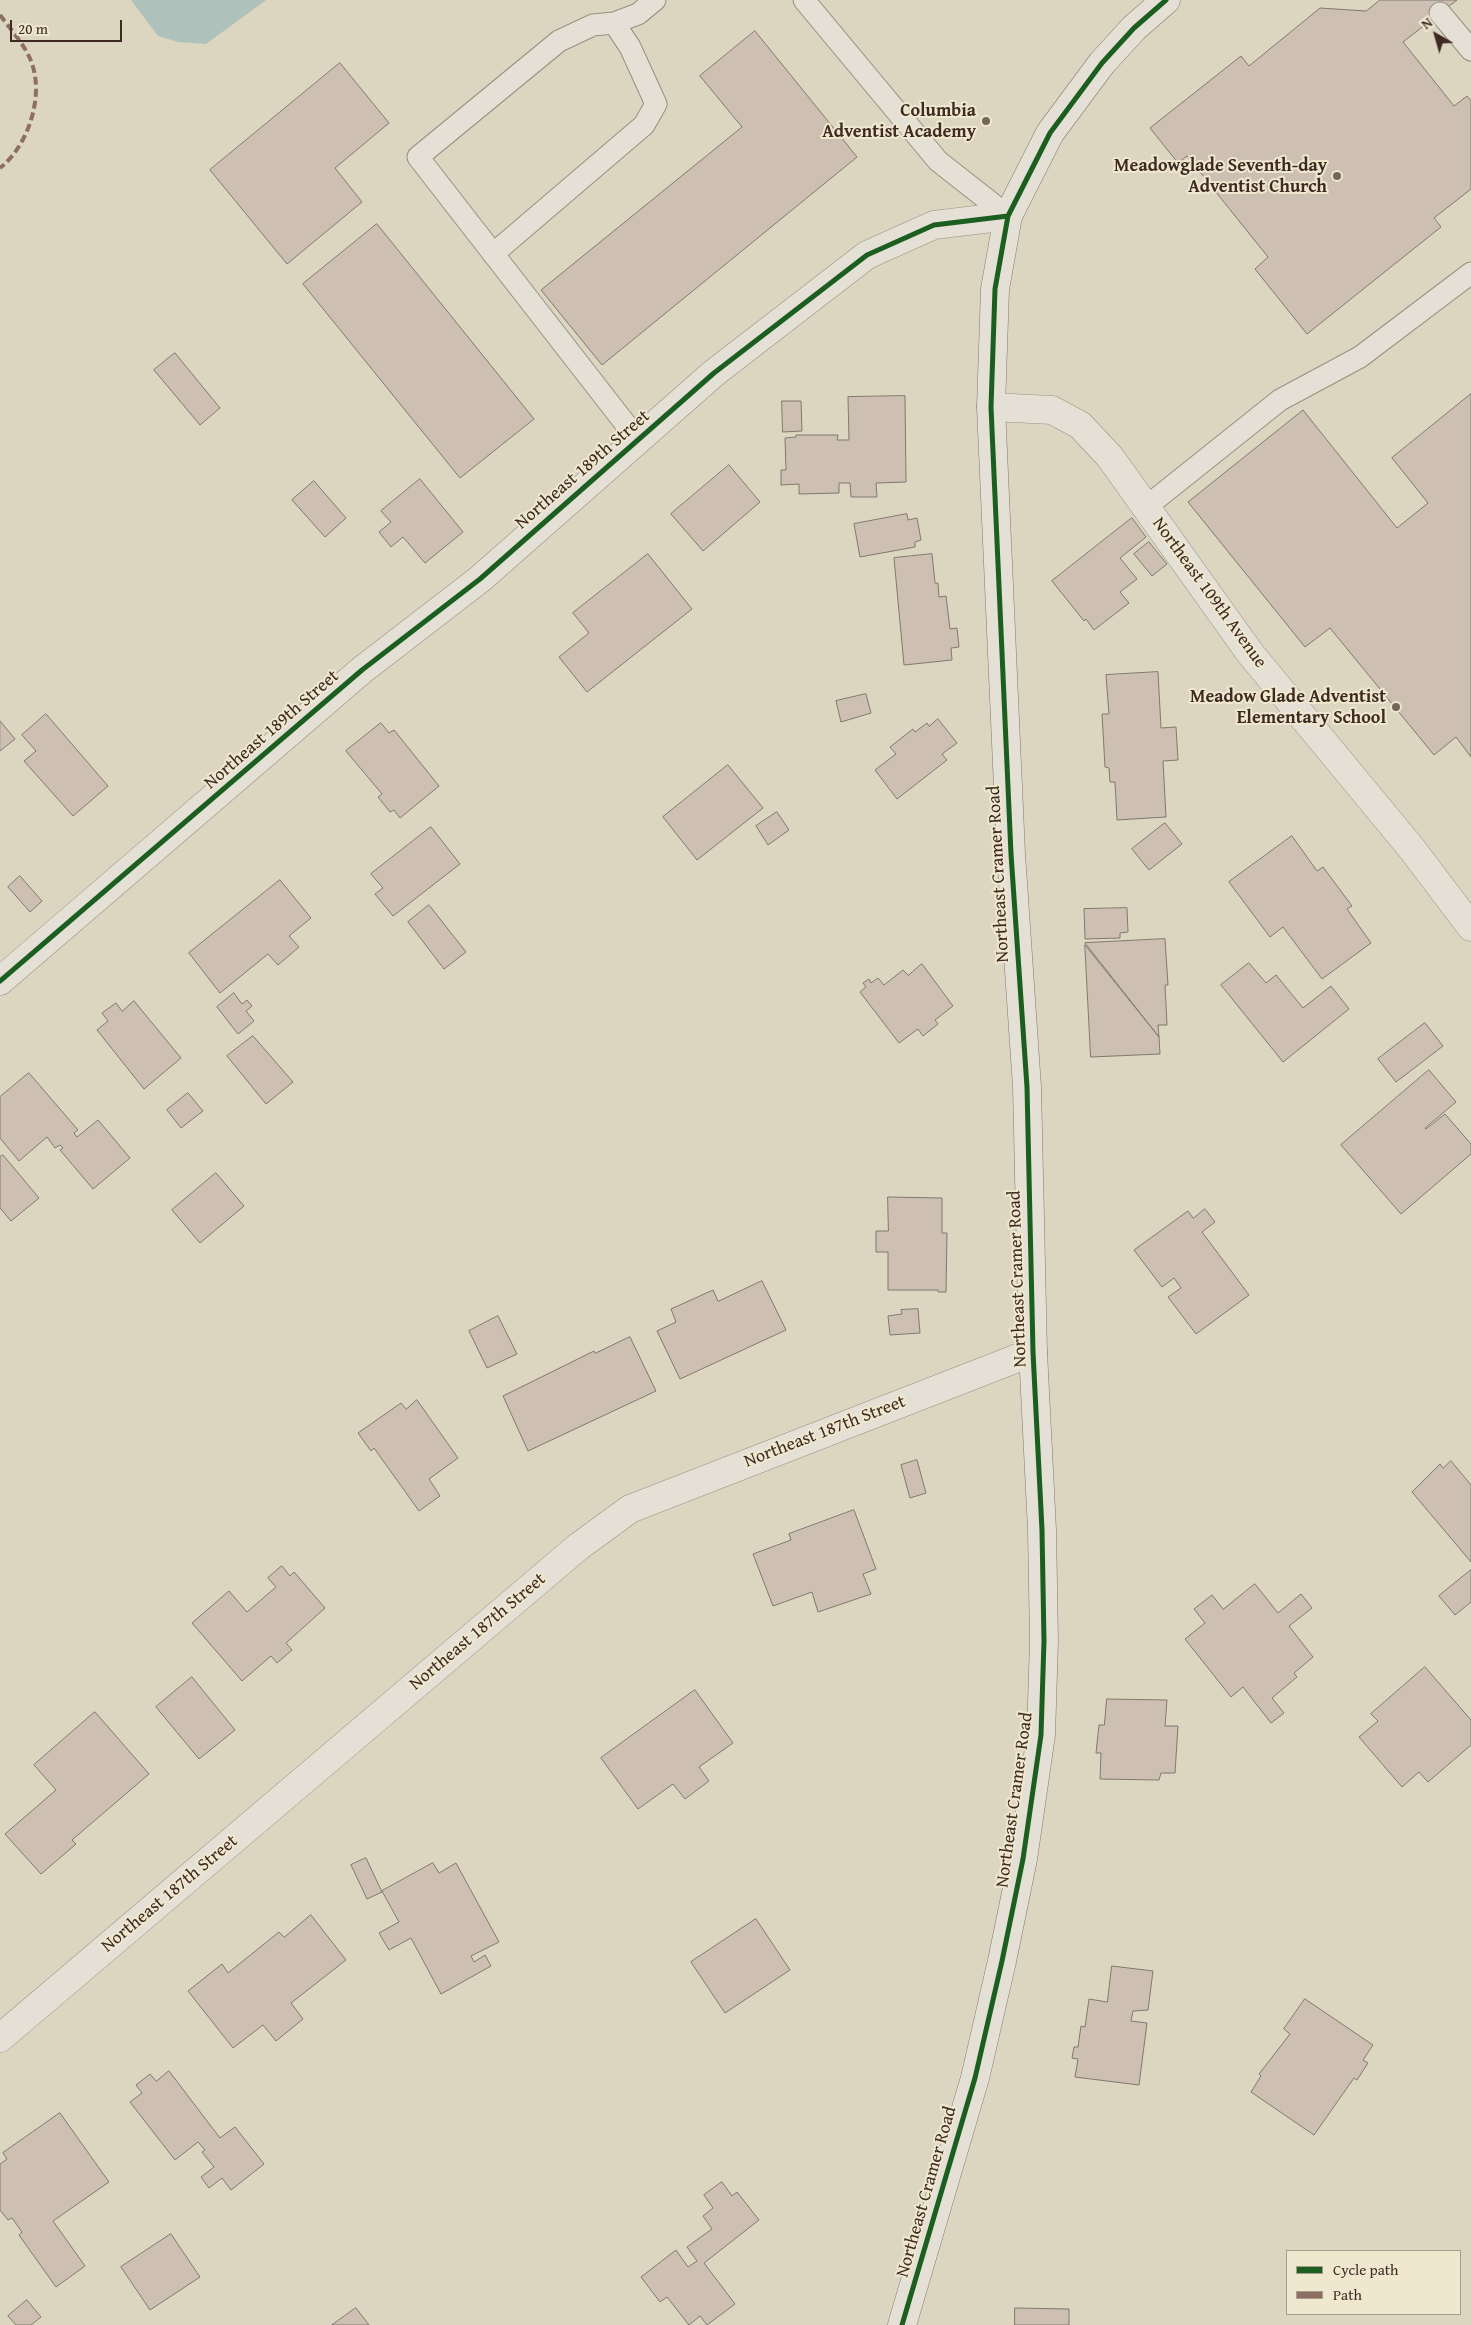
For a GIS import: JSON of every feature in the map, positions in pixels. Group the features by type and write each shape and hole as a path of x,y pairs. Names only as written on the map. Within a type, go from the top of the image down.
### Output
{"street":[{"path":"1008,216 1050,133 1102,63 1134,28 1166,0"},
{"name":"Northeast Cramer Road","path":"902,2325 977,2069 1021,1869 1041,1735 1044,1640 1042,1530 1033,1352 1027,1088 1010,845 991,407 996,289 1008,216"},
{"name":"Northeast 189th Street","path":"0,981 362,670 480,579 714,373 867,255 934,225 1008,216"},
{"name":"Northeast 109th Avenue","path":"991,407 1052,410 1080,425 1110,457 1250,653 1412,849 1471,927"},
{"name":"Northeast 187th Street","path":"0,2038 578,1547 630,1509 1033,1352"}],"lane":[{"path":"638,440 418,157 559,41 593,26 614,23 638,14 654,0"},
{"path":"804,0 938,161 1008,216"},
{"path":"1440,13 1471,50"},
{"path":"493,254 644,125 656,104 630,47 614,23"},
{"path":"1146,507 1280,400 1360,357 1471,273"}],"shaded area":[{"path":"131,0 266,0 206,44 178,42 158,36"}],"building":[{"name":"Meadowglade Seventh-day Adventist Church","path":"1380,0 1457,0 1403,42 1454,106 1467,96 1471,101 1471,189 1434,218 1441,227 1307,334 1255,269 1268,257 1187,156 1178,163 1150,128 1241,56 1249,66 1320,8 1366,11"},
{"path":"755,31 857,157 602,365 541,290 742,127 700,76"},
{"path":"340,63 389,123 335,168 362,202 287,264 210,170"},
{"path":"377,224 534,419 460,478 303,284"},
{"path":"175,353 220,408 200,425 154,370"},
{"name":"Meadow Glade Adventist Elementary School","path":"1471,394 1471,757 1456,737 1434,755 1330,628 1305,647 1188,502 1303,410 1397,528 1428,503 1392,458"},
{"path":"905,396 906,482 876,483 877,497 851,497 850,483 839,483 839,493 799,494 799,484 781,485 781,470 786,470 785,438 796,437 796,435 838,435 837,440 849,440 848,397"},
{"path":"782,401 801,401 802,431 783,432"},
{"path":"729,465 760,502 703,551 671,514"},
{"path":"420,479 463,532 425,563 403,537 391,547 379,532 391,522 381,511"},
{"path":"314,481 346,518 325,537 292,500"},
{"path":"907,514 908,520 917,518 921,540 915,542 915,547 860,557 854,524"},
{"path":"1132,518 1146,537 1120,558 1137,579 1120,592 1129,603 1094,630 1086,619 1084,621 1052,581"},
{"path":"1149,542 1167,564 1152,576 1134,554"},
{"path":"648,554 692,609 587,692 559,657 589,633 573,613"},
{"path":"932,554 935,583 938,583 939,597 946,596 950,629 957,628 959,647 951,648 952,660 904,665 894,558"},
{"path":"1158,672 1161,728 1176,727 1178,760 1163,761 1166,817 1117,820 1115,782 1110,782 1109,768 1105,767 1102,714 1109,714 1106,675"},
{"path":"866,694 871,713 841,722 836,701"},
{"path":"46,714 108,786 73,816 24,761 36,751 22,735"},
{"path":"938,719 957,743 942,754 947,760 897,799 875,770 896,754 890,747 913,729 915,732 927,723 929,726"},
{"path":"0,721 15,739 0,751"},
{"path":"381,723 389,733 394,730 439,786 400,818 394,810 390,812 378,797 382,794 346,751"},
{"path":"728,765 763,808 697,860 663,817"},
{"path":"777,812 789,830 768,845 756,826"},
{"path":"1165,823 1182,844 1149,870 1132,849"},
{"path":"431,827 460,864 393,916 375,894 383,888 371,874"},
{"path":"1292,836 1317,871 1323,867 1352,906 1347,909 1371,943 1322,979 1283,927 1270,937 1229,882"},
{"path":"20,876 42,901 30,912 8,887"},
{"path":"280,880 311,918 289,936 299,947 278,965 268,954 220,993 189,953"},
{"path":"429,905 466,952 444,969 408,922"},
{"path":"1127,908 1128,932 1120,933 1120,938 1085,939 1084,909"},
{"path":"1165,939 1168,985 1165,985 1167,1025 1158,1025 1159,1037 1085,943"},
{"path":"1085,945 1159,1037 1160,1054 1091,1057"},
{"path":"1249,963 1266,983 1276,975 1303,1008 1331,986 1349,1009 1283,1062 1221,985"},
{"path":"922,964 953,1006 935,1020 938,1024 923,1036 918,1029 899,1043 860,992 866,987 863,983 869,979 871,983 878,978 884,985 903,970 908,975"},
{"path":"234,993 242,1004 247,1000 252,1006 246,1011 254,1021 238,1034 217,1007"},
{"path":"134,1001 181,1058 144,1089 97,1030 108,1021 102,1013 116,1003 122,1011"},
{"path":"1425,1023 1443,1046 1396,1082 1378,1059"},
{"path":"253,1036 293,1082 266,1104 227,1056"},
{"path":"1429,1070 1456,1102 1425,1128 1445,1114 1471,1144 1471,1154 1401,1214 1341,1145"},
{"path":"29,1073 78,1130 74,1133 77,1137 98,1120 130,1158 93,1189 60,1150 63,1148 60,1145 55,1148 47,1137 19,1161 0,1138 0,1097"},
{"path":"188,1093 203,1111 181,1128 167,1110"},
{"path":"3,1155 39,1198 11,1221 0,1208 0,1157"},
{"path":"216,1173 244,1206 200,1243 172,1210"},
{"path":"888,1197 942,1198 942,1233 947,1233 946,1292 938,1292 938,1290 888,1290 888,1252 876,1252 876,1231 888,1231"},
{"path":"1205,1209 1215,1222 1202,1232 1249,1295 1196,1334 1168,1297 1181,1288 1174,1278 1162,1287 1134,1250 1188,1211 1193,1218"},
{"path":"762,1281 786,1330 680,1379 657,1331 676,1322 671,1309 713,1290 718,1301"},
{"path":"918,1309 920,1333 890,1335 888,1316 902,1314 901,1310"},
{"path":"498,1316 517,1354 487,1368 469,1331"},
{"path":"630,1337 656,1391 528,1451 503,1396 594,1351 595,1353"},
{"path":"417,1400 458,1458 429,1479 440,1496 419,1511 374,1448 371,1451 358,1433 401,1403 406,1409"},
{"path":"917,1460 926,1493 910,1498 901,1465"},
{"path":"1451,1461 1471,1485 1471,1562 1412,1492 1440,1464 1443,1468"},
{"path":"854,1510 876,1569 863,1574 871,1594 818,1612 812,1592 773,1606 753,1554 791,1540 789,1534"},
{"path":"282,1566 290,1576 294,1572 325,1608 286,1643 292,1650 277,1663 271,1656 242,1681 192,1623 229,1591 247,1612 276,1587 268,1578"},
{"path":"1471,1570 1471,1602 1455,1615 1439,1596"},
{"path":"1255,1584 1278,1613 1301,1594 1312,1608 1289,1626 1313,1657 1294,1673 1297,1677 1272,1698 1284,1713 1271,1723 1243,1687 1231,1697 1185,1639 1205,1623 1194,1609 1212,1595 1223,1609"},
{"path":"1425,1667 1471,1720 1471,1745 1428,1782 1419,1772 1402,1787 1359,1737 1378,1721 1371,1714"},
{"path":"192,1677 235,1730 199,1759 156,1707"},
{"path":"695,1690 733,1743 699,1767 709,1781 685,1799 673,1784 638,1809 601,1758"},
{"path":"1107,1699 1167,1700 1165,1726 1178,1726 1175,1773 1161,1773 1159,1780 1100,1779 1101,1753 1096,1753 1099,1725 1104,1725"},
{"path":"95,1712 149,1774 72,1840 76,1844 41,1874 5,1834 56,1790 34,1765"},
{"path":"366,1858 382,1892 367,1899 351,1865"},
{"path":"433,1863 439,1873 456,1863 499,1942 471,1956 474,1962 485,1955 491,1966 441,1994 411,1938 389,1950 379,1933 399,1922 382,1891"},
{"path":"311,1915 346,1960 291,2003 303,2019 276,2041 263,2025 233,2048 188,1991 222,1964 228,1973 279,1932 284,1937"},
{"path":"756,1919 790,1970 725,2013 691,1962"},
{"path":"1112,1966 1153,1971 1148,2010 1133,2011 1131,2021 1147,2023 1139,2085 1075,2077 1078,2059 1072,2058 1074,2047 1078,2047 1081,2026 1085,2027 1089,1999 1107,2002"},
{"path":"1305,1999 1373,2045 1363,2060 1368,2063 1357,2080 1354,2078 1314,2135 1251,2092 1261,2076 1259,2074 1290,2034 1284,2029"},
{"path":"169,2071 220,2138 235,2127 264,2164 231,2190 222,2178 209,2188 201,2177 214,2167 202,2152 205,2150 198,2142 175,2160 130,2102 142,2093 136,2085 150,2074 156,2081"},
{"path":"60,2113 109,2182 53,2221 85,2266 56,2287 19,2235 22,2232 12,2218 8,2220 0,2210 0,2164 7,2159 3,2153"},
{"path":"722,2182 732,2196 737,2192 759,2220 704,2263 735,2304 707,2325 700,2316 689,2325 667,2297 660,2302 641,2277 676,2250 688,2267 697,2261 687,2247 712,2229 703,2216 713,2208 704,2195"},
{"path":"171,2234 200,2277 150,2310 121,2267"},
{"path":"27,2300 41,2317 31,2325 16,2325 8,2316"},
{"path":"356,2308 369,2325 332,2325"},
{"path":"1015,2308 1069,2309 1069,2325 1015,2325"}],"marked path":[{"path":"0,15 31,60 36,80 34,108 25,136 10,159 0,168"}],"cycle path":[{"path":"902,2325 975,2078 1023,1859 1041,1735 1044,1641 1042,1530 1033,1352 1027,1087 1011,854 991,407 995,289 1008,216 1050,133 1102,63 1134,28 1166,0"},
{"path":"0,981 362,670 480,579 714,373 867,255 934,225 1008,216"}],"place":[{"name":"Columbia Adventist Academy","path":"986,121"},
{"name":"Meadowglade Seventh-day Adventist Church","path":"1337,176"},
{"name":"Meadow Glade Adventist Elementary School","path":"1396,707"}]}
